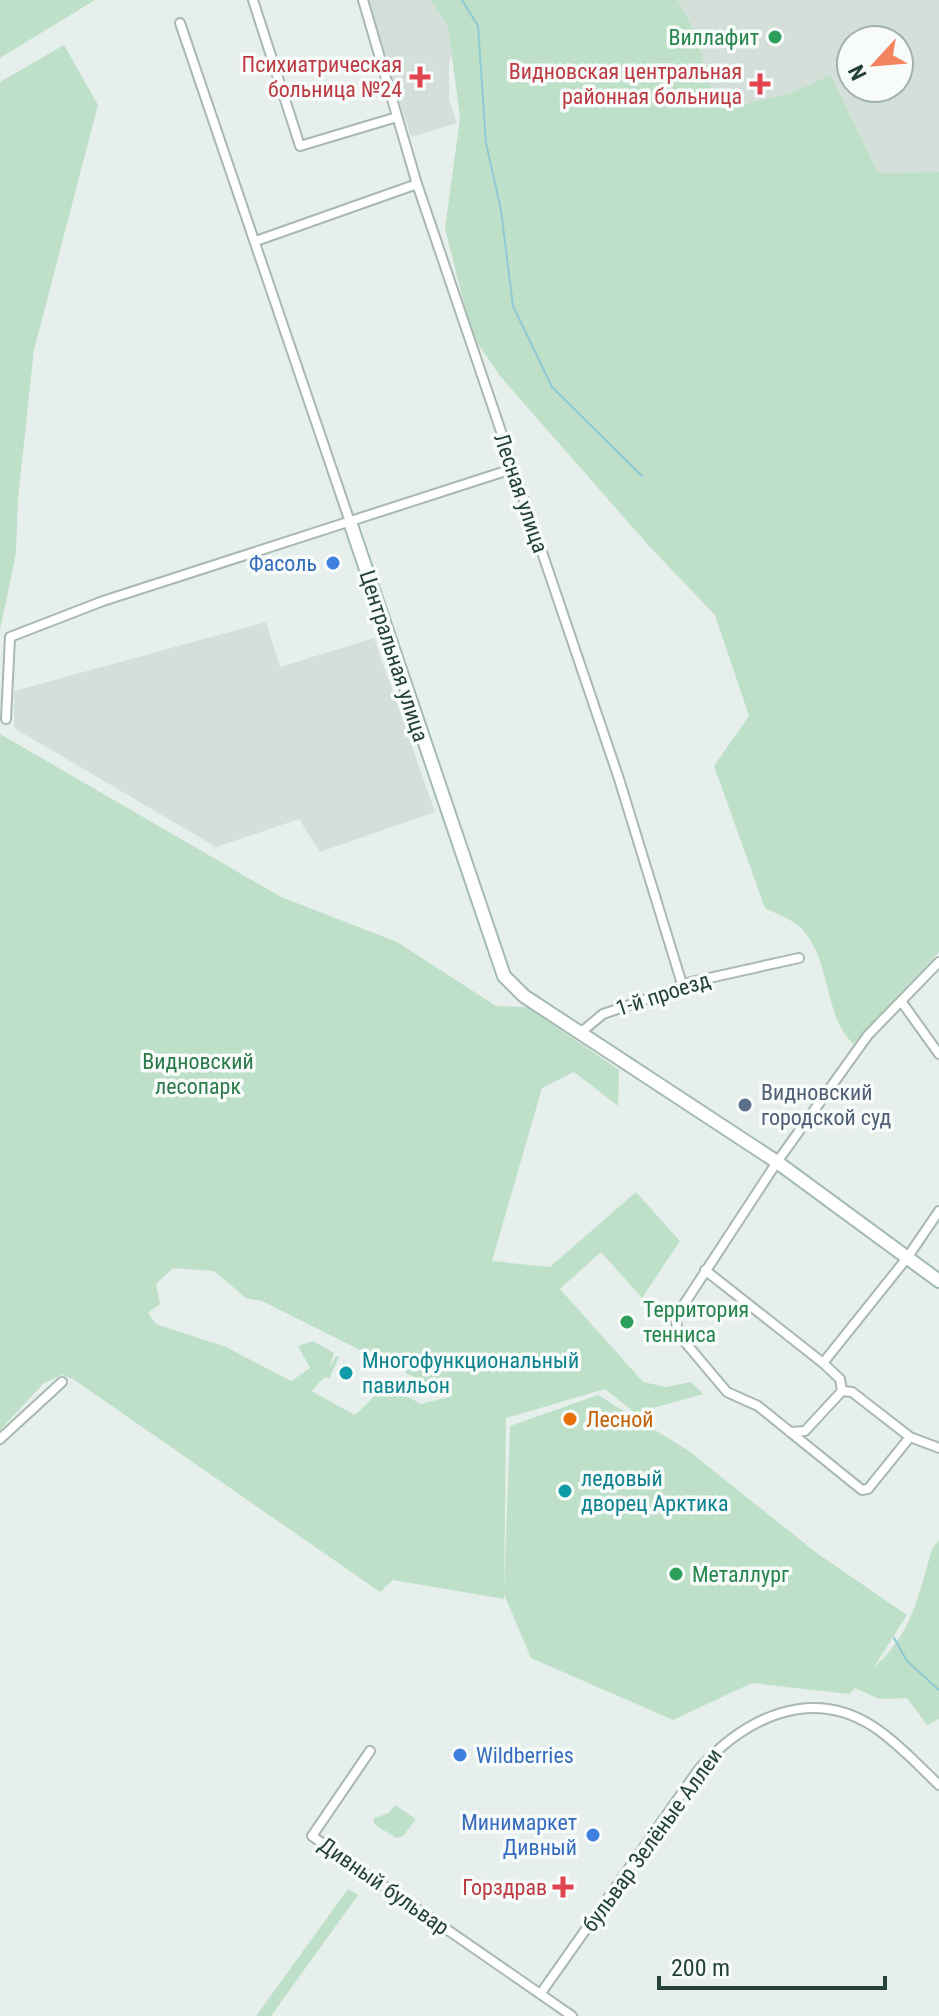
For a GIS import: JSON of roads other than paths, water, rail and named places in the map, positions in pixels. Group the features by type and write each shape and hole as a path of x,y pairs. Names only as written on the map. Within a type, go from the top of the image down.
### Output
{"street":[{"path":"253,0 300,146 397,117"},
{"name":"Лесная улица","path":"363,0 417,184 619,779 682,984"},
{"name":"Центральная улица","path":"180,23 504,976 524,996 777,1162 939,1281"},
{"path":"256,241 417,184"},
{"path":"6,719 10,637 103,601 512,469"},
{"name":"1-й проезд","path":"580,1033 603,1014 673,990 682,984 799,958"},
{"path":"910,1437 868,1489 862,1490 758,1406 727,1392 679,1335 675,1318 777,1162 868,1035 939,962"},
{"path":"901,1001 939,1054"},
{"path":"823,1363 907,1258 939,1211"},
{"path":"705,1270 823,1363 840,1379 842,1391"},
{"path":"0,1439 62,1382"},
{"path":"790,1432 805,1431 842,1391"},
{"path":"842,1391 852,1392 910,1437 939,1448"},
{"name":"бульвар Зелёные Аллеи","path":"541,1993 699,1769 724,1743 758,1721 798,1709 842,1711 873,1727 939,1785"},
{"name":"Дивный бульвар","path":"370,1751 312,1836 541,1993"},
{"path":"541,1993 572,2016"}],"waterway":[{"path":"462,0 478,26 486,143 501,210 513,306 552,387 642,476"},
{"path":"894,1638 907,1661 939,1690"}],"place":[{"name":"Виллафит","path":"775,37"},
{"name":"Психиатрическая больница №24","path":"420,77"},
{"name":"Видновская центральная районная больница","path":"760,84"},
{"name":"Фасоль","path":"333,563"},
{"name":"Видновский городской суд","path":"745,1105"},
{"name":"Территория тенниса","path":"627,1322"},
{"name":"Многофункциональный павильон","path":"346,1373"},
{"name":"Лесной","path":"570,1419"},
{"name":"ледовый дворец Арктика","path":"565,1491"},
{"name":"Металлург","path":"676,1574"},
{"name":"Wildberries","path":"460,1755"},
{"name":"Минимаркет Дивный","path":"593,1835"},
{"name":"Горздрав","path":"563,1887"}],"park label":[{"name":"Видновский лесопарк","path":"198,1074"}]}
